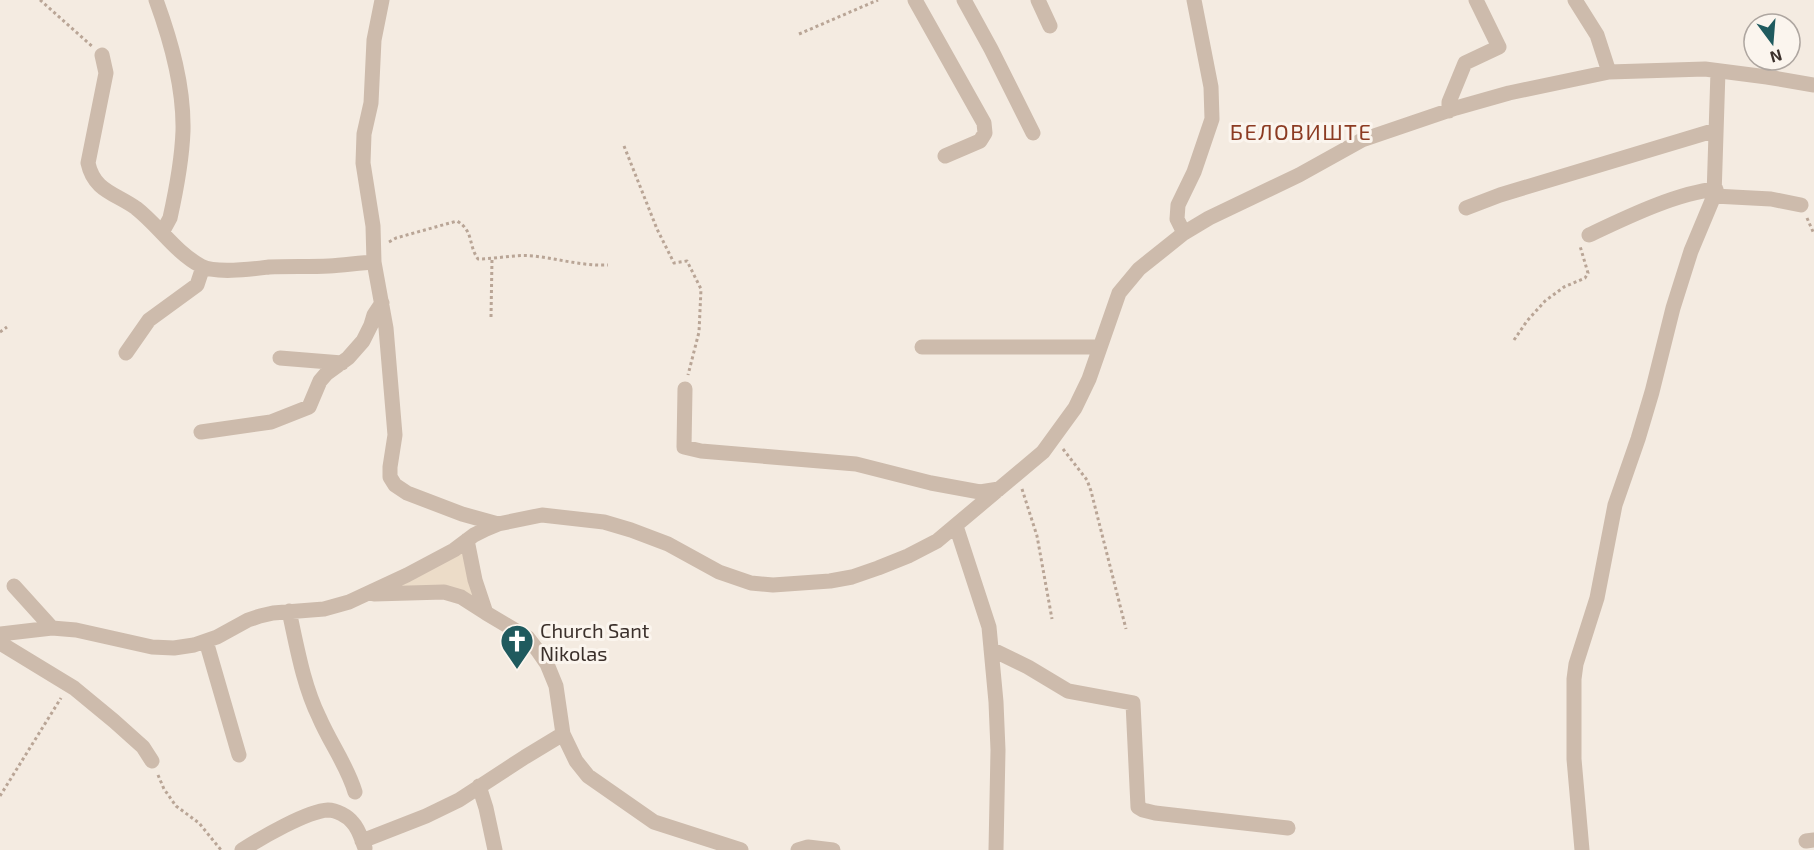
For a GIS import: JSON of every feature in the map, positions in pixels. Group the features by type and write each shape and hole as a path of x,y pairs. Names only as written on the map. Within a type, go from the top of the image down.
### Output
{"street":[{"path":"156,0 176,63 183,131 170,218 164,229 159,229"},
{"path":"382,0 374,40 371,102 364,134 363,163 386,328 395,435 390,477 395,485 407,493 462,514 498,524"},
{"path":"915,0 984,123 985,133 980,141 945,156"},
{"path":"964,0 1033,133"},
{"path":"1038,0 1050,26"},
{"path":"1184,233 1178,219 1178,205 1194,172 1212,119 1211,87 1194,0"},
{"path":"1449,111 1449,102 1465,63 1499,47 1476,0"},
{"path":"1575,0 1597,35 1609,72"},
{"path":"102,55 106,73 88,163 91,174 97,183 108,192 147,217 179,250 203,267 246,270 270,267 329,266 375,256"},
{"path":"0,634 52,628 76,630 152,646 174,648 194,645 217,637 248,620 273,613 324,609 368,594 454,550 467,540 498,524 542,515 604,522 668,544 719,572 751,583 773,585 830,581 861,574 922,549 956,526 1043,452 1075,408 1089,379 1119,293 1125,284 1161,250 1209,218 1299,175 1362,140 1509,93 1609,72 1705,69 1814,85"},
{"path":"1582,850 1574,759 1573,707 1576,664 1597,598 1615,504 1652,392 1690,251 1715,193 1718,71"},
{"path":"1466,208 1511,191 1716,130"},
{"path":"1589,235 1622,219 1699,190 1801,205"},
{"path":"126,353 149,320 197,285 203,267"},
{"path":"201,432 271,422 309,407 320,381 348,358 363,341 382,303"},
{"path":"922,347 1100,347"},
{"path":"280,357 342,363"},
{"path":"685,389 684,447 701,451 856,464 931,483 980,492 999,489"},
{"path":"956,526 989,627 998,750 996,850"},
{"path":"467,540 475,580 486,613"},
{"path":"14,586 52,628"},
{"path":"368,594 444,592 461,597 528,638 546,664 556,686 563,734 576,761 588,776 654,822 741,850"},
{"path":"289,611 308,692 318,717 351,778 355,792"},
{"path":"206,641 239,754"},
{"path":"0,643 69,686 143,747 152,761"},
{"path":"991,649 1028,667 1068,691 1133,703 1138,807 1155,813 1288,828"},
{"path":"242,850 310,814 330,810 342,814 353,823 364,846 459,800 563,734"},
{"path":"479,786 495,850"},
{"path":"798,850 808,846 833,850"}],"path":[{"path":"40,0 102,55"},
{"path":"799,34 878,0"},
{"path":"624,146 657,229 674,262 687,261 701,289 699,332 685,389"},
{"path":"375,256 396,238 457,221 468,231 474,254 478,259 518,255 571,263 608,265"},
{"path":"1514,340 1545,301 1564,287 1585,278 1588,273 1579,244 1589,235"},
{"path":"491,317 492,259"},
{"path":"0,332 7,327"},
{"path":"1055,437 1087,480 1126,629"},
{"path":"1017,475 1036,536 1053,619"},
{"path":"0,796 69,686"},
{"path":"152,761 171,800 199,823 221,850"}],"shaded area":[{"path":"467,540 486,613 461,597 368,594"}],"place":[{"name":"Church Sant Nikolas","path":"517,670"}],"district":[{"name":"БЕЛОВИШТЕ","path":"1301,131"}]}
